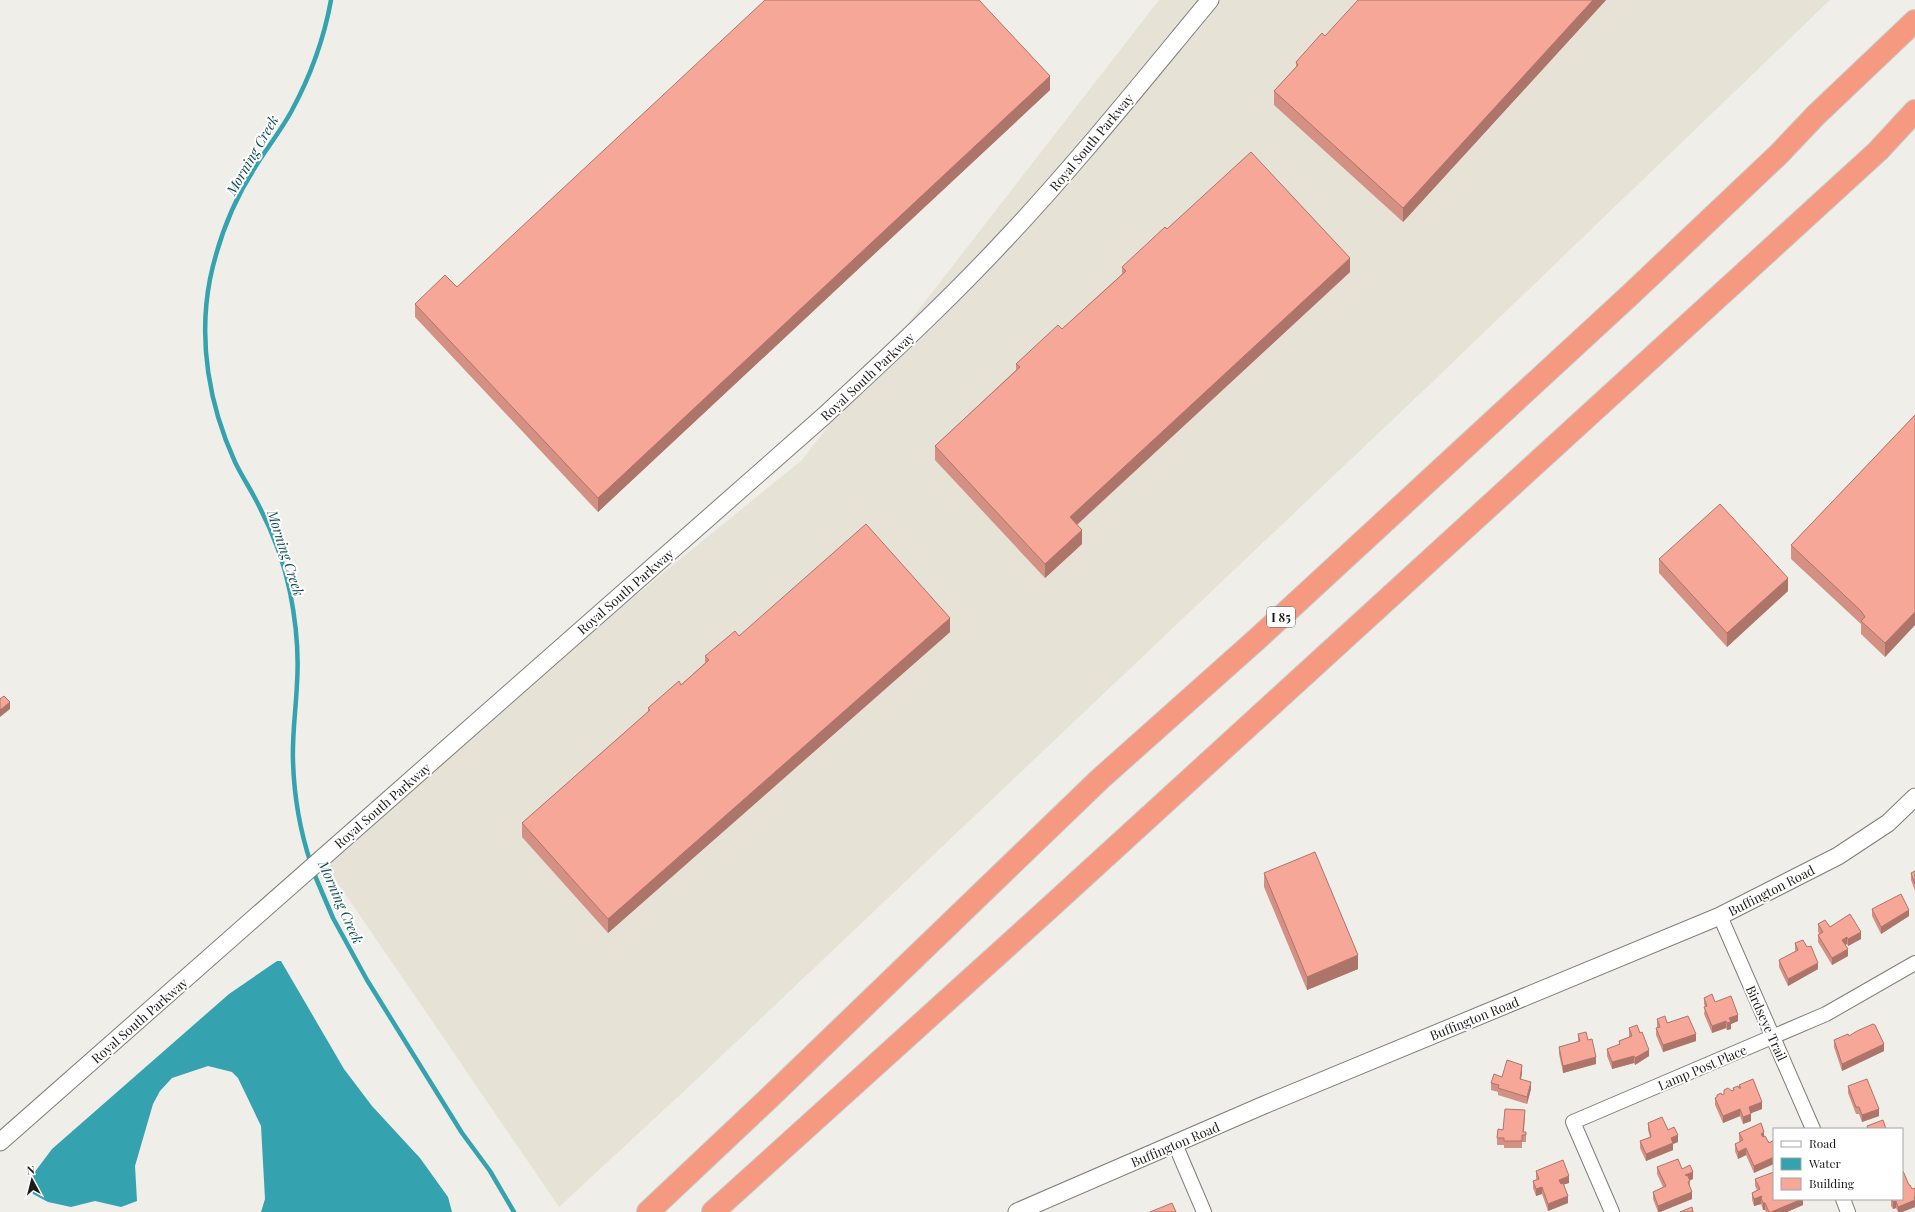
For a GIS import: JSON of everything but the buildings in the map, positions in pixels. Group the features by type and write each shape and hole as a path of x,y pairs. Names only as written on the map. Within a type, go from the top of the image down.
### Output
{"highway":[{"name":"I 85","path":"648,1212 769,1098 1100,779 1256,640 1578,343 1767,165 1816,115 1915,21"},
{"path":"712,1212 1047,910 1872,157 1915,112"}],"street":[{"name":"Royal South Parkway","path":"0,1142 824,416 914,332 1000,245 1072,166 1210,0"},
{"name":"Buffington Road","path":"1017,1212 1175,1144 1720,916 1838,856 1888,823 1915,797"},
{"name":"Birdseye Trail","path":"1720,916 1813,1128"},
{"name":"Lamp Post Place","path":"1612,1212 1573,1122 1826,1014 1915,963"},
{"path":"1175,1144 1204,1212"},
{"path":"1843,1200 1848,1212"}],"shaded area":[{"path":"1159,0 1830,0 1425,389 696,1080 559,1207 318,854 802,460"}],"water":[{"path":"277,961 281,961 344,1069 372,1106 420,1158 448,1197 452,1212 261,1212 265,1199 261,1126 238,1078 232,1072 208,1066 172,1078 160,1091 153,1104 135,1166 137,1201 121,1207 95,1201 71,1207 48,1202 33,1194 29,1186 31,1177 52,1149 229,994"}],"waterway":[{"name":"Morning Creek","path":"311,864 296,800 293,742 298,660 294,615 290,592 285,570 273,537 256,500 235,462 218,418 208,372 205,326 210,279 217,250 227,222 246,182 287,119 298,99 316,58 331,0"},
{"name":"Morning Creek","path":"313,871 333,918 367,980 462,1133 490,1171 514,1212"}]}
